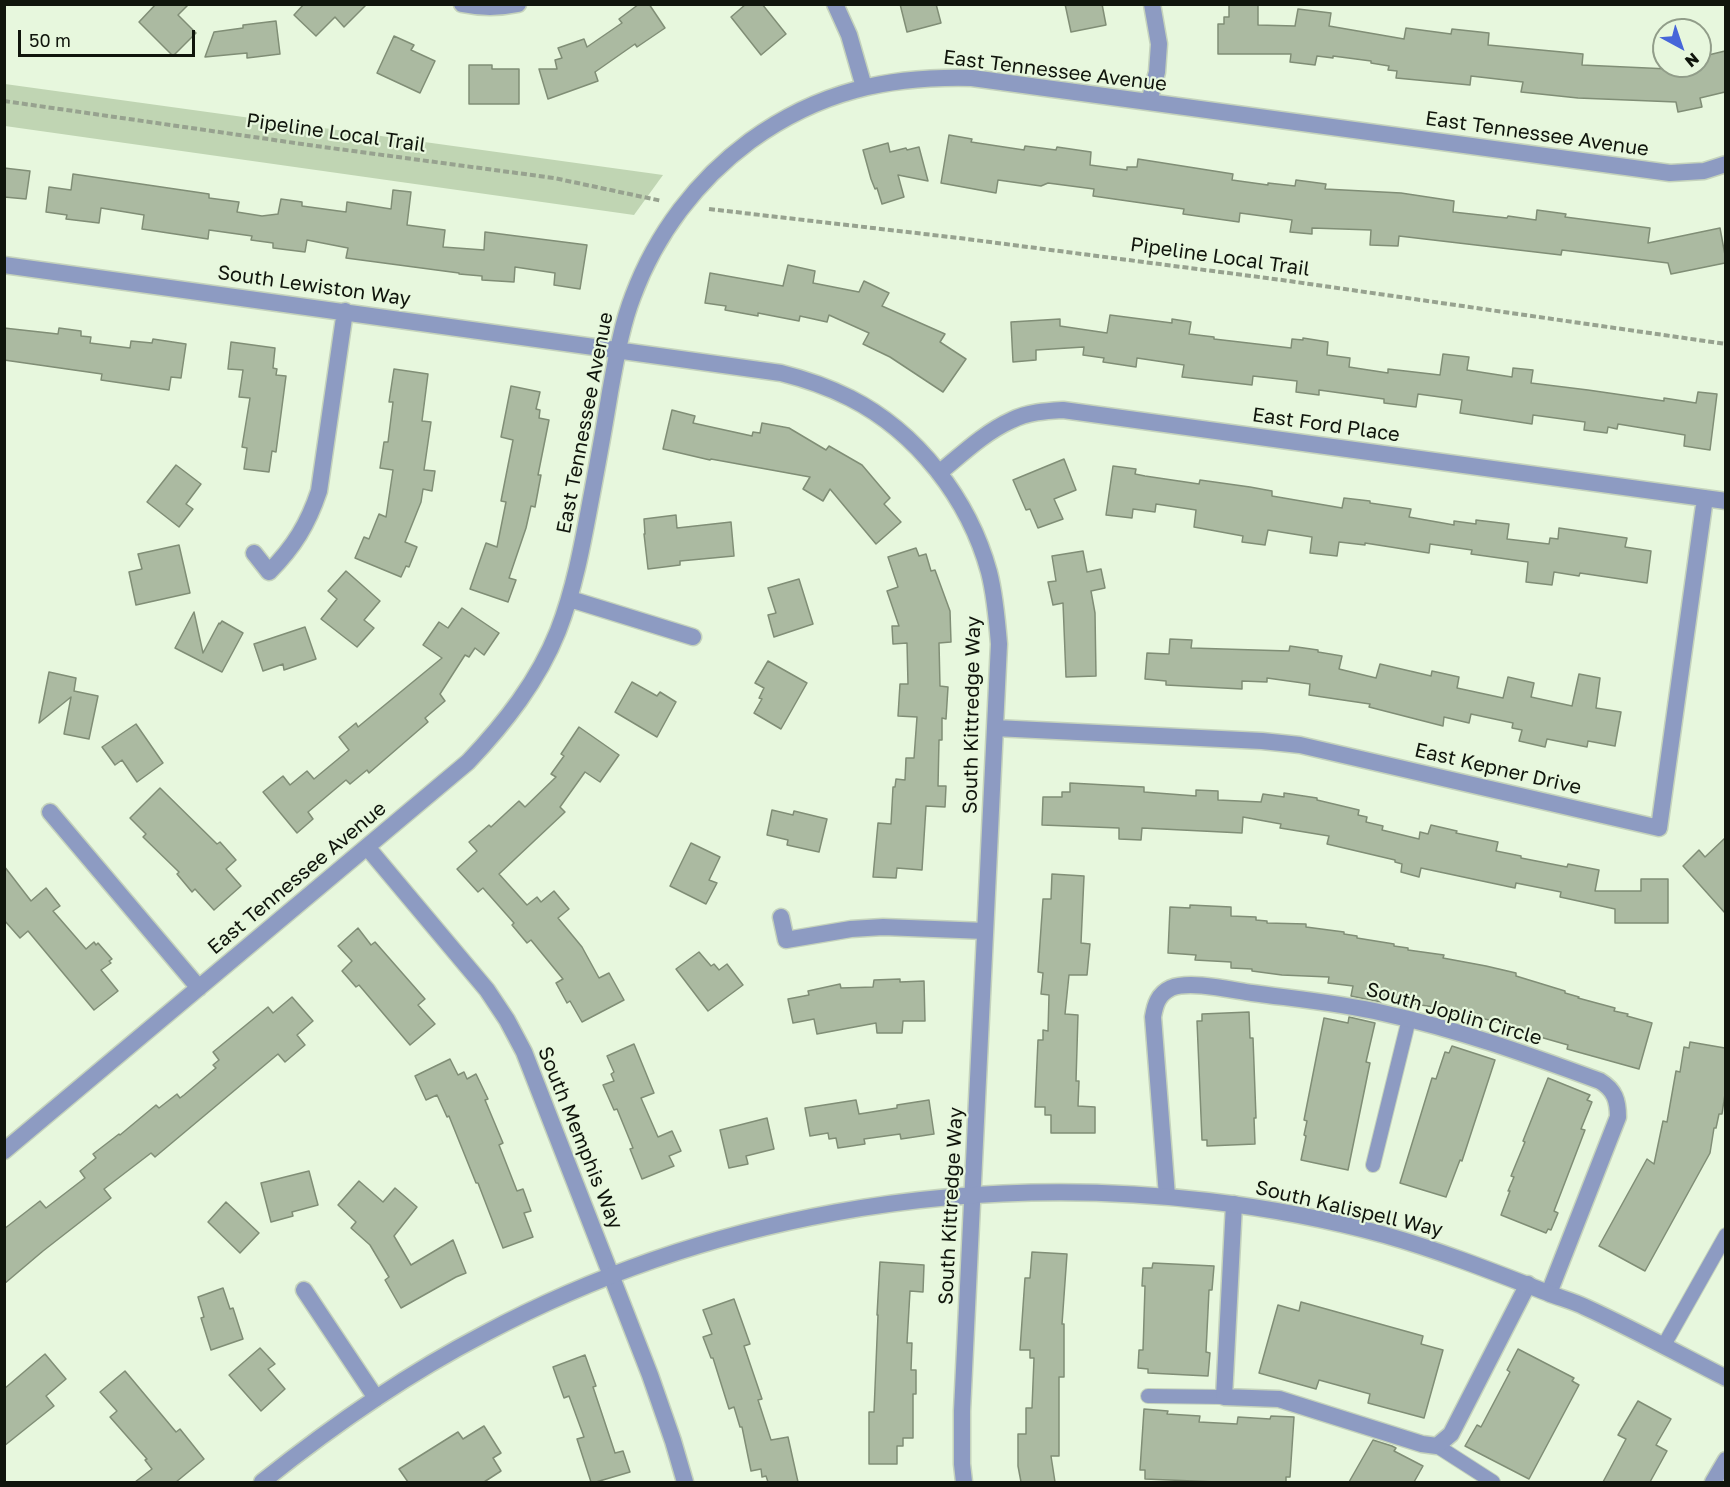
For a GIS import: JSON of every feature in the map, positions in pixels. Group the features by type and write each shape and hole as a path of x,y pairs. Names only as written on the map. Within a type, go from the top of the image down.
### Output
{"street":[{"path":"462,4 502,8 518,4"},
{"path":"835,4 849,35 864,87"},
{"path":"1149,102 1157,72 1159,44 1152,4"},
{"name":"East Tennessee Avenue","path":"4,1151 468,762 519,702 540,669 570,599 581,554 618,349 644,267 661,236 704,180 729,156 771,126 834,96 864,87 937,77 972,78 1670,173 1704,171 1725,164"},
{"name":"South Lewiston Way","path":"4,265 618,349"},
{"path":"254,554 269,572 296,542 312,513 319,491 345,311"},
{"name":"South Kittredge Way","path":"618,349 781,373 810,381 850,398 875,413 909,440 939,472 960,504 980,544 995,600 999,644 962,1411 964,1482"},
{"name":"East Ford Place","path":"939,472 994,430 1013,419 1041,411 1063,410 1725,501"},
{"name":"East Kepner Drive","path":"995,728 1262,741 1300,745 1659,828 1705,498"},
{"path":"570,599 693,637"},
{"path":"50,812 199,988"},
{"name":"South Memphis Way","path":"367,846 487,990 507,1020 524,1052 650,1374 685,1482"},
{"path":"781,917 786,940 851,929 883,927 985,932"},
{"name":"South Joplin Circle","path":"1167,1196 1153,1017 1155,1005 1162,994 1173,987 1199,986 1382,1012 1544,1060 1600,1081 1615,1094 1618,1117 1549,1293"},
{"name":"South Kalispell Way","path":"262,1482 322,1434 429,1364 542,1305 612,1276 661,1257 721,1238 783,1222 909,1201 972,1195 1053,1192 1167,1196 1234,1204 1381,1234 1445,1254 1580,1305 1664,1345 1725,1378"},
{"path":"1234,1204 1224,1397 1279,1399 1437,1446 1451,1434 1528,1284"},
{"path":"304,1290 376,1398"},
{"path":"1713,1482 1725,1460"}],"lane":[{"path":"1373,1165 1409,1019"},
{"path":"1664,1345 1725,1234"},
{"path":"1148,1396 1224,1397"},
{"path":"1437,1446 1493,1482"}],"path":[{"name":"Pipeline Local Trail","path":"4,101 554,178 662,201"},
{"name":"Pipeline Local Trail","path":"709,209 959,238 1282,280 1725,344"}],"green space":[{"path":"5,84 663,175 634,215 5,126"}],"building":[{"path":"156,4 189,4 178,15 196,33 173,56 139,22"},
{"path":"304,4 367,4 344,27 335,17 316,36 294,15"},
{"path":"639,4 649,4 665,28 637,47 635,44 595,72 598,81 548,99 539,69 557,69 555,60 562,58 558,48 584,39 587,47 622,23 619,19"},
{"path":"746,4 762,4 786,34 761,55 731,17"},
{"path":"900,4 936,4 941,23 907,32"},
{"path":"1065,4 1102,4 1106,25 1071,32"},
{"path":"1229,4 1258,4 1258,25 1295,26 1298,9 1331,13 1329,26 1404,39 1406,28 1451,34 1452,29 1489,33 1488,45 1583,54 1582,65 1652,68 1652,78 1712,78 1712,54 1725,51 1725,92 1700,98 1702,107 1678,112 1676,102 1578,98 1521,92 1523,82 1471,76 1470,85 1396,78 1397,71 1388,70 1389,66 1333,56 1333,58 1317,56 1315,65 1290,62 1291,54 1218,54 1218,24 1224,24 1224,17 1229,17"},
{"path":"276,21 280,54 247,58 247,53 205,57 214,32 243,28 243,25"},
{"path":"394,36 414,45 411,50 435,61 420,93 377,73"},
{"path":"469,65 492,65 492,69 519,69 519,104 469,104"},
{"path":"949,135 972,139 971,142 1024,150 1025,146 1056,150 1057,147 1091,152 1090,165 1127,170 1127,167 1137,167 1138,159 1233,174 1232,180 1268,185 1268,183 1295,186 1296,180 1326,184 1325,189 1401,193 1454,201 1453,212 1536,220 1537,210 1566,214 1565,217 1650,228 1648,243 1720,228 1725,263 1671,274 1668,263 1562,250 1561,255 1399,236 1398,246 1370,245 1371,230 1312,228 1312,234 1290,232 1292,220 1240,213 1239,222 1183,214 1184,209 1093,196 1094,189 1048,183 1041,186 998,180 996,193 941,183"},
{"path":"888,143 890,152 919,147 928,181 898,175 904,197 882,204 877,188 875,189 871,179 863,150"},
{"path":"4,168 30,171 26,199 4,197"},
{"path":"73,174 209,194 209,198 239,202 237,212 262,216 278,214 281,199 302,202 302,206 346,212 347,202 391,209 393,190 411,192 407,225 445,230 443,247 484,250 485,232 587,245 580,289 554,285 555,273 515,267 514,282 482,280 482,276 346,258 348,248 307,240 305,252 273,248 273,243 251,240 252,236 209,230 208,239 142,229 144,215 101,208 99,223 66,219 67,215 46,212 49,187 71,190"},
{"path":"788,265 815,271 813,283 859,292 864,281 889,293 882,306 945,334 940,342 966,359 943,392 890,357 863,344 869,333 829,315 827,322 800,316 799,321 758,313 758,316 725,310 726,306 705,303 710,273 783,286"},
{"path":"1110,315 1172,323 1172,319 1191,322 1189,334 1214,337 1214,339 1291,348 1292,339 1303,340 1303,338 1328,342 1327,355 1350,358 1349,367 1388,373 1388,369 1440,375 1443,354 1469,357 1467,370 1512,377 1513,368 1533,370 1531,383 1664,401 1664,398 1696,403 1698,392 1717,394 1710,450 1684,446 1685,435 1618,424 1617,429 1608,427 1607,433 1584,430 1585,422 1533,415 1532,424 1460,413 1462,400 1418,394 1416,407 1384,403 1384,399 1319,390 1319,395 1296,392 1297,381 1253,376 1252,385 1182,377 1184,365 1137,358 1136,367 1103,362 1104,358 1083,355 1084,347 1036,350 1036,360 1013,362 1011,322 1060,319 1060,326 1107,333"},
{"path":"4,328 58,334 59,328 81,331 81,336 91,337 90,343 130,348 131,341 152,343 153,339 186,344 181,378 171,377 169,390 101,380 102,374 4,360"},
{"path":"231,342 275,348 273,368 277,369 276,375 286,376 276,452 272,451 269,472 244,469 247,448 242,447 250,398 239,397 243,370 228,369"},
{"path":"394,369 428,374 422,421 431,422 424,470 435,471 432,491 423,489 421,502 405,542 417,547 409,567 406,566 401,577 355,558 364,537 369,539 379,514 386,517 393,470 380,468 384,442 388,442 393,402 389,402"},
{"path":"511,386 540,392 536,409 540,410 539,418 549,420 538,475 541,475 535,507 531,506 509,578 516,580 508,602 470,589 486,543 497,547 506,502 501,501 513,440 501,437"},
{"path":"672,410 695,416 693,423 752,436 753,432 760,433 762,423 789,428 826,450 829,446 862,465 890,498 884,504 901,522 876,544 830,489 823,501 803,489 810,477 710,460 663,449"},
{"path":"1064,459 1076,490 1054,499 1063,519 1038,528 1030,509 1026,510 1013,480"},
{"path":"176,465 201,484 186,504 193,509 179,527 147,502"},
{"path":"1113,466 1136,469 1135,474 1145,476 1199,484 1200,480 1272,491 1272,496 1342,508 1344,498 1370,501 1370,503 1411,509 1409,517 1454,525 1454,521 1476,524 1476,520 1509,524 1507,539 1549,544 1550,538 1558,539 1559,528 1627,538 1625,547 1651,551 1647,583 1580,573 1579,576 1554,572 1552,585 1526,582 1528,562 1471,554 1472,550 1430,544 1429,553 1365,543 1365,545 1339,542 1337,556 1310,553 1312,537 1268,530 1265,545 1242,542 1243,536 1194,527 1196,510 1156,504 1155,512 1133,509 1132,518 1106,515"},
{"path":"676,515 677,528 731,522 734,556 680,561 680,565 648,569 644,519"},
{"path":"179,545 190,593 136,605 129,572 142,569 138,554"},
{"path":"916,548 919,556 926,554 931,571 935,570 950,611 951,642 939,643 940,686 948,687 946,719 942,718 942,740 939,740 938,786 946,786 945,807 926,806 922,870 897,868 896,878 873,877 878,823 891,824 893,787 895,787 896,779 905,780 906,758 914,758 917,717 898,716 900,684 908,684 907,643 893,644 892,626 899,626 887,591 898,587 888,557"},
{"path":"1083,551 1087,572 1101,569 1105,588 1091,591 1095,613 1096,676 1066,677 1063,603 1053,605 1048,582 1056,581 1052,556"},
{"path":"346,571 380,601 364,620 374,628 357,647 321,619 337,599 328,591"},
{"path":"799,579 813,624 774,637 768,615 776,613 768,588"},
{"path":"462,608 499,633 484,655 475,648 469,657 465,655 440,694 445,701 425,718 428,722 369,773 367,770 350,784 346,780 308,812 313,819 297,833 263,792 283,776 290,785 307,771 314,779 349,750 339,737 356,723 358,727 442,658 423,645 439,622 448,628"},
{"path":"194,612 203,653 222,621 243,633 222,672 175,648"},
{"path":"305,627 316,659 284,670 283,664 263,671 254,644"},
{"path":"1170,639 1192,640 1191,648 1289,651 1290,646 1318,650 1318,652 1342,656 1339,669 1376,678 1380,664 1431,676 1432,671 1459,677 1457,688 1503,698 1508,677 1534,683 1531,697 1572,706 1579,674 1600,678 1596,708 1621,712 1615,746 1588,741 1587,747 1547,739 1545,747 1519,741 1522,730 1512,728 1513,723 1471,714 1469,723 1444,717 1443,726 1369,707 1370,704 1309,695 1310,684 1267,678 1267,682 1242,681 1242,689 1166,685 1166,681 1145,679 1147,653 1169,654"},
{"path":"768,661 807,683 781,729 754,713 762,699 759,698 764,688 755,683"},
{"path":"49,672 76,678 74,691 98,696 89,739 64,734 71,697 39,723"},
{"path":"632,682 657,696 660,692 676,702 657,737 615,712"},
{"path":"136,724 163,763 137,782 122,760 115,765 102,747"},
{"path":"579,727 619,755 600,782 585,772 560,807 565,812 499,874 527,905 537,897 541,902 554,891 569,909 558,918 582,947 599,978 609,973 624,1000 582,1022 570,1001 567,1003 556,983 563,979 531,940 527,943 512,925 514,923 483,888 478,892 457,869 477,851 469,842 489,825 491,827 519,801 525,807 556,777 551,774 564,756 561,754"},
{"path":"1070,783 1144,787 1144,792 1196,796 1196,790 1218,791 1218,800 1261,802 1263,794 1284,797 1284,793 1317,798 1317,800 1359,810 1358,815 1367,817 1366,822 1383,826 1382,830 1419,839 1420,832 1428,834 1431,825 1498,842 1496,851 1521,856 1521,858 1567,867 1568,864 1599,870 1595,891 1641,891 1641,879 1668,879 1668,923 1615,923 1615,909 1560,897 1561,892 1516,883 1515,888 1421,868 1419,877 1401,872 1402,864 1395,860 1327,844 1329,836 1280,828 1281,824 1243,817 1242,833 1142,828 1141,840 1119,839 1119,828 1042,825 1043,797 1062,797 1062,792 1070,792"},
{"path":"160,788 217,844 220,842 236,860 226,869 241,886 214,910 195,889 192,892 177,874 179,872 143,837 146,834 130,818"},
{"path":"772,810 793,815 794,811 827,819 819,852 787,845 788,840 767,835"},
{"path":"1725,838 1725,913 1683,866 1699,850 1705,857"},
{"path":"691,843 720,857 709,880 717,883 706,904 670,886"},
{"path":"4,866 31,901 46,888 60,906 53,911 86,949 94,942 96,945 98,943 112,959 109,961 111,963 101,970 118,991 94,1010 28,931 20,938 4,920"},
{"path":"1052,874 1084,876 1081,943 1090,944 1087,975 1069,975 1065,1014 1078,1015 1076,1081 1079,1081 1078,1106 1095,1107 1095,1133 1051,1133 1051,1115 1045,1115 1045,1107 1035,1107 1038,1040 1043,1040 1043,1030 1048,1031 1049,995 1041,994 1043,973 1038,972 1043,899 1051,899"},
{"path":"1190,905 1231,907 1231,916 1256,917 1256,920 1267,921 1267,923 1306,924 1306,927 1344,932 1344,934 1357,936 1357,938 1394,944 1394,946 1408,948 1408,950 1444,955 1443,958 1516,973 1516,976 1565,991 1578,998 1615,1008 1614,1011 1652,1023 1639,1069 1567,1049 1568,1045 1519,1031 1520,1028 1481,1018 1453,1014 1454,1010 1381,999 1381,1002 1351,996 1353,986 1328,983 1329,977 1282,975 1252,971 1252,969 1231,968 1231,962 1195,960 1196,955 1168,953 1170,907 1190,908"},
{"path":"358,928 371,945 375,942 425,999 418,1005 435,1024 410,1045 359,985 356,987 342,971 352,961 338,946"},
{"path":"699,952 711,966 714,964 719,970 727,964 743,985 708,1011 676,969"},
{"path":"900,979 900,982 924,981 925,1021 903,1021 902,1033 877,1033 876,1023 817,1034 814,1019 793,1023 788,999 809,995 808,991 840,984 841,988 873,987 874,980"},
{"path":"292,997 313,1021 297,1035 305,1045 285,1062 278,1054 155,1157 151,1153 104,1189 111,1198 4,1284 4,1229 40,1201 46,1208 85,1178 80,1171 96,1158 93,1154 156,1105 159,1108 177,1094 180,1098 184,1095 216,1068 213,1065 219,1060 213,1052 268,1007 273,1013"},
{"path":"1249,1012 1250,1038 1253,1038 1255,1144 1207,1146 1207,1140 1202,1140 1197,1021 1202,1021 1202,1014"},
{"path":"1349,1017 1375,1023 1366,1062 1370,1063 1348,1170 1301,1160 1306,1136 1304,1135 1307,1121 1304,1120 1324,1018 1348,1023"},
{"path":"1690,1042 1725,1048 1725,1094 1722,1114 1719,1114 1716,1128 1714,1128 1710,1153 1645,1271 1599,1246 1647,1159 1654,1164 1663,1121 1667,1122 1676,1071 1680,1072 1684,1047 1689,1048"},
{"path":"634,1044 654,1093 641,1098 658,1137 672,1131 681,1151 669,1156 674,1166 642,1179 630,1149 633,1148 617,1109 614,1110 603,1085 614,1081 611,1074 614,1072 607,1056"},
{"path":"1452,1046 1495,1060 1462,1161 1460,1160 1446,1197 1400,1183 1432,1078 1436,1079 1445,1052 1449,1053"},
{"path":"450,1059 458,1075 464,1072 467,1079 476,1074 488,1099 485,1100 503,1143 499,1145 517,1191 523,1189 531,1211 524,1213 533,1237 503,1248 449,1116 447,1117 437,1095 426,1100 415,1076"},
{"path":"1548,1078 1590,1095 1587,1100 1592,1102 1581,1129 1585,1130 1554,1211 1558,1213 1551,1230 1548,1229 1546,1233 1501,1215 1514,1177 1511,1176 1525,1142 1523,1141"},
{"path":"856,1100 859,1114 929,1100 934,1134 901,1139 900,1134 864,1139 865,1144 838,1148 836,1138 829,1139 828,1133 810,1136 805,1108"},
{"path":"767,1118 774,1149 746,1156 748,1164 729,1168 720,1130"},
{"path":"309,1171 318,1205 292,1212 293,1216 271,1222 261,1183"},
{"path":"359,1181 383,1202 395,1188 417,1207 394,1236 411,1265 453,1240 466,1273 401,1308 385,1280 389,1277 370,1245 351,1228 356,1222 338,1205"},
{"path":"226,1202 259,1233 240,1253 208,1222"},
{"path":"1032,1252 1067,1254 1062,1324 1064,1324 1064,1377 1059,1377 1059,1456 1051,1456 1055,1482 1021,1482 1018,1466 1018,1434 1026,1434 1026,1408 1032,1408 1034,1358 1030,1358 1030,1350 1020,1350 1025,1278 1030,1278"},
{"path":"880,1262 924,1265 923,1292 910,1291 907,1343 912,1343 911,1370 916,1370 916,1394 913,1394 913,1438 903,1438 903,1446 897,1446 897,1464 869,1464 869,1412 874,1412"},
{"path":"1153,1263 1214,1266 1212,1290 1209,1290 1206,1352 1210,1353 1208,1376 1148,1373 1148,1369 1138,1368 1139,1350 1143,1350 1145,1286 1142,1286 1143,1268 1152,1268"},
{"path":"223,1288 230,1309 233,1308 243,1339 211,1350 201,1318 204,1317 198,1297"},
{"path":"734,1299 750,1344 744,1346 762,1399 758,1400 771,1440 788,1437 798,1482 768,1482 766,1476 762,1477 761,1469 751,1471 742,1427 740,1427 734,1407 729,1409 713,1358 711,1358 703,1337 712,1334 703,1310"},
{"path":"1301,1302 1423,1336 1421,1344 1443,1350 1424,1418 1368,1403 1370,1394 1319,1380 1316,1389 1259,1373 1278,1305 1299,1311"},
{"path":"260,1348 275,1364 268,1369 285,1389 261,1411 229,1375"},
{"path":"1518,1349 1574,1378 1572,1381 1579,1385 1529,1479 1465,1446 1477,1425 1481,1427 1510,1372 1507,1370"},
{"path":"45,1354 66,1379 46,1396 54,1406 4,1446 4,1389"},
{"path":"585,1355 615,1453 623,1451 630,1472 596,1482 591,1482 577,1439 584,1437 569,1396 564,1398 553,1367"},
{"path":"125,1371 176,1432 180,1429 204,1459 176,1482 135,1482 152,1469 145,1460 147,1459 110,1417 117,1411 100,1392"},
{"path":"1638,1401 1671,1419 1656,1445 1667,1451 1650,1482 1603,1482 1626,1439 1618,1435"},
{"path":"1144,1409 1168,1411 1167,1414 1200,1416 1199,1422 1237,1424 1238,1417 1270,1419 1271,1416 1294,1417 1290,1477 1286,1477 1286,1482 1145,1479 1145,1470 1140,1470"},
{"path":"484,1426 501,1453 493,1458 501,1471 484,1482 408,1482 399,1469 458,1432 463,1439"},
{"path":"1373,1440 1396,1448 1394,1451 1423,1466 1414,1482 1349,1482"}]}
